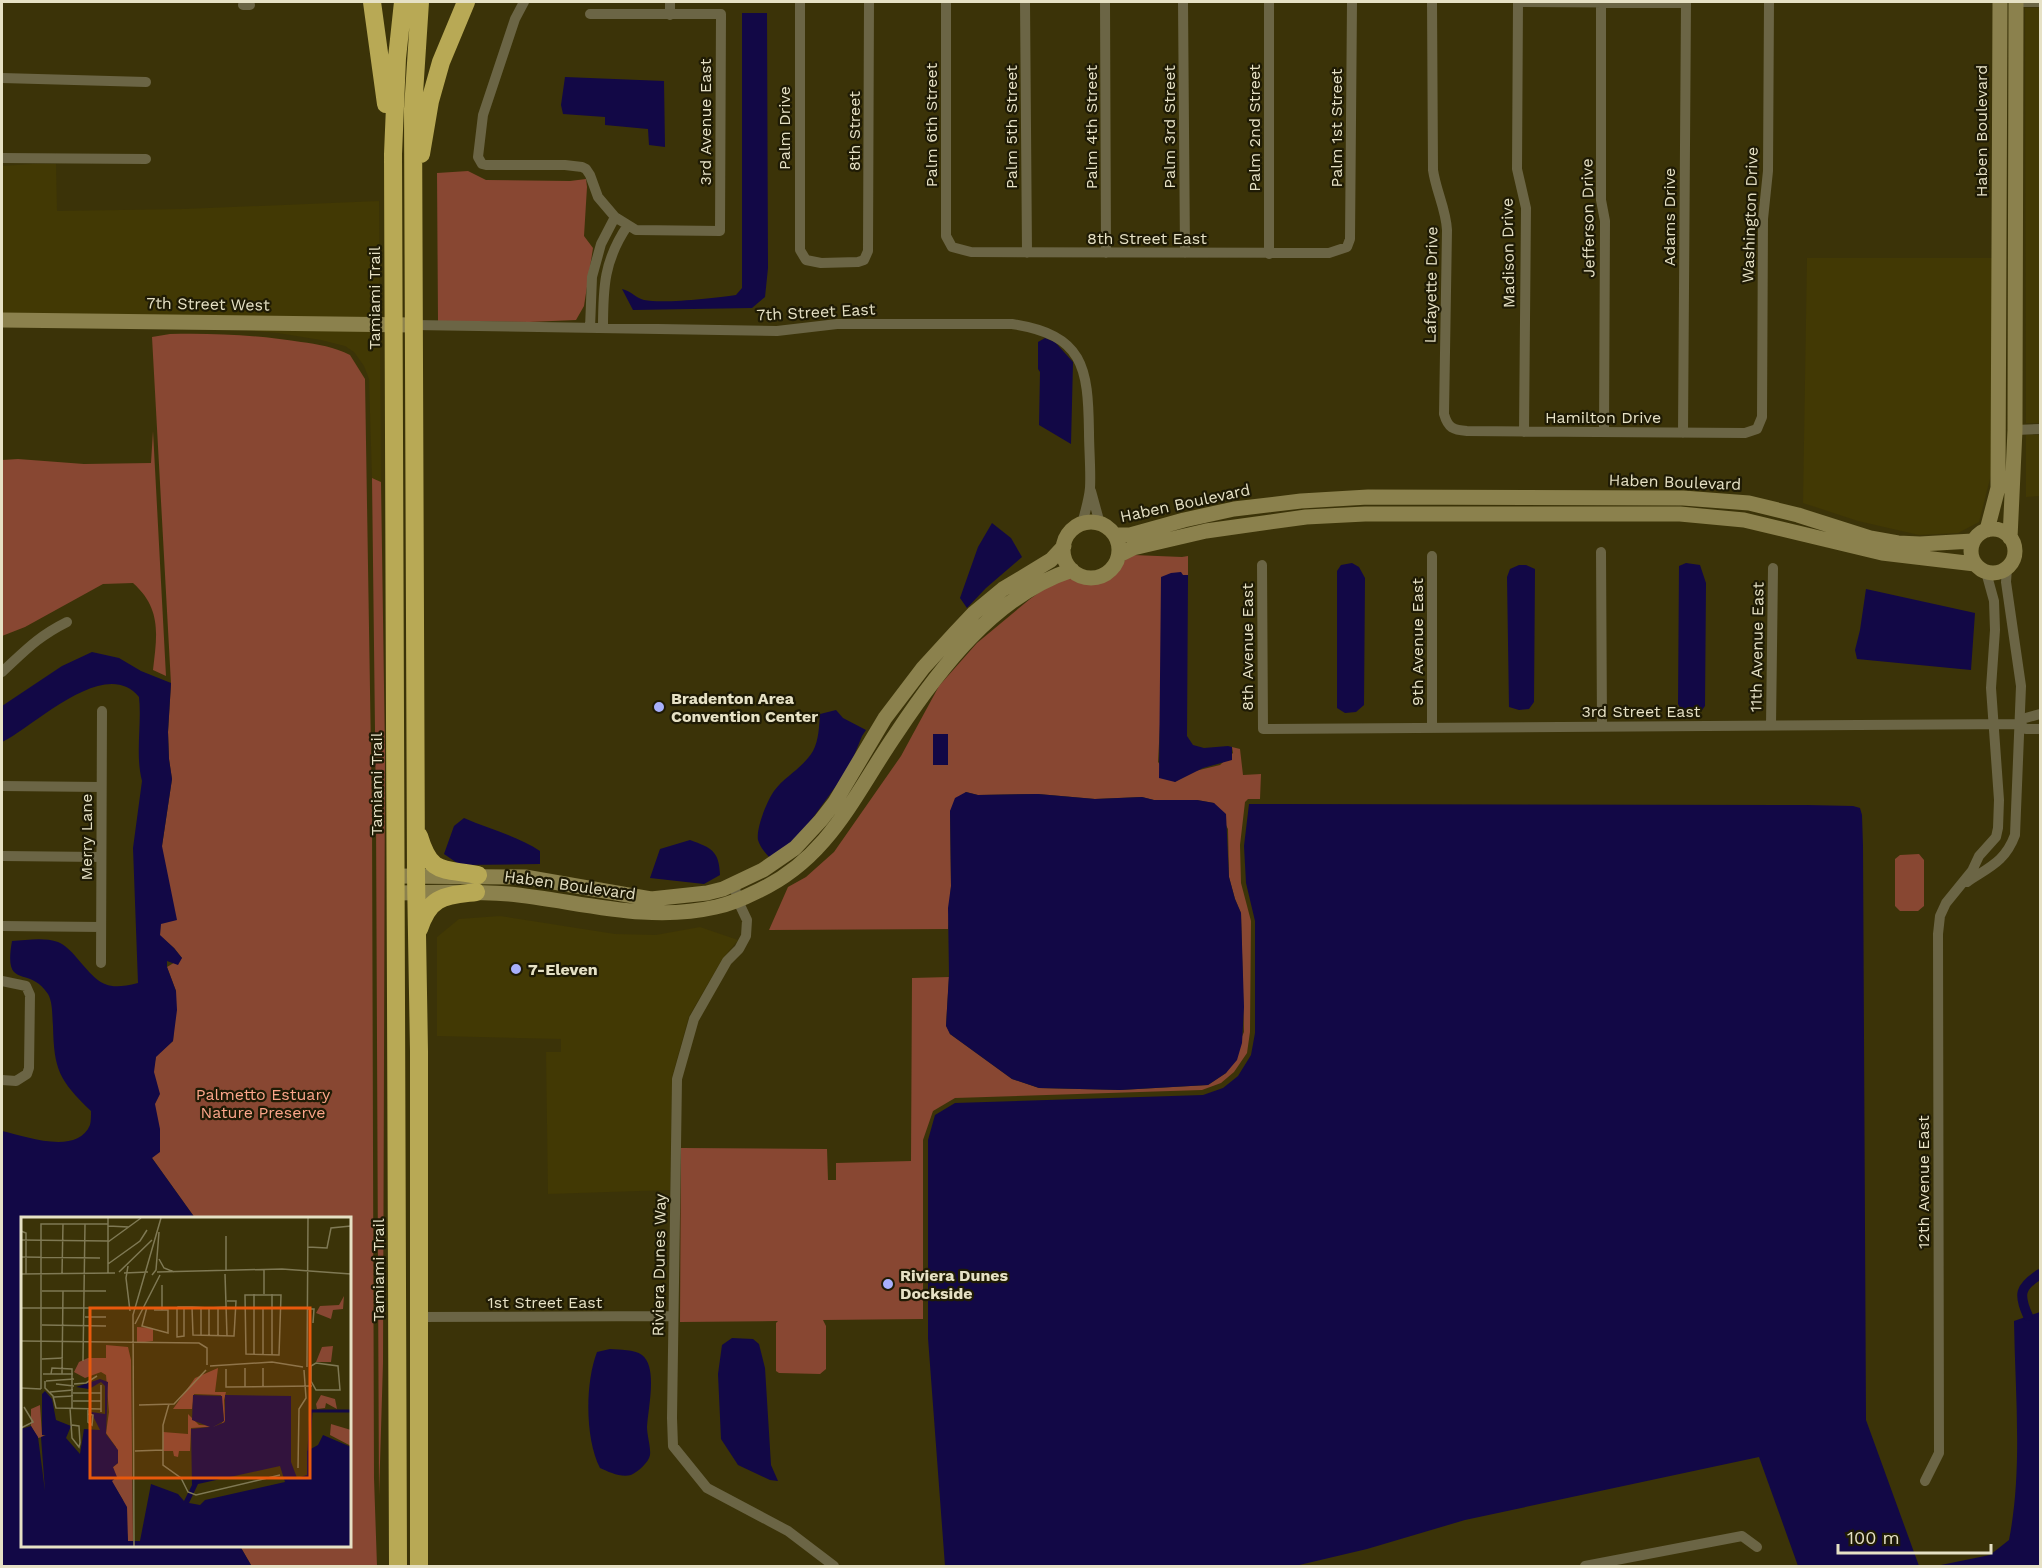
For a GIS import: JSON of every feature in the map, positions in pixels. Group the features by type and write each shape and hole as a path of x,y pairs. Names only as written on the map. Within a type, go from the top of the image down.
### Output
{"highway":[{"path":"372,2 393,154"},
{"name":"Tamiami Trail","path":"398,1566 393,154 397,58 403,2"},
{"path":"419,1566 419,1051 416,884 413,100 420,2"},
{"path":"413,200 430,101 438,71 466,2"},
{"path":"416,825 423,848 436,867 477,884"},
{"path":"417,936 431,905 440,898 477,884"}],"street":[{"path":"524,2 515,19 483,115 478,157 482,164 486,165 582,167 590,175 598,197 615,217 628,225 613,250 603,285 603,328"},
{"path":"590,14 670,15 670,2"},
{"name":"Palm Drive","path":"800,2 799,230 801,255 810,262 864,260"},
{"name":"8th Street","path":"864,260 868,251 869,233 869,2"},
{"name":"Palm 6th Street","path":"946,2 946,236 952,247"},
{"name":"Palm 5th Street","path":"1025,2 1027,252"},
{"name":"Palm 4th Street","path":"1105,2 1106,253"},
{"name":"Palm 3rd Street","path":"1183,2 1185,253"},
{"name":"Palm 2nd Street","path":"1269,2 1269,254"},
{"name":"Palm 1st Street","path":"1341,251 1347,247 1351,234 1352,2"},
{"name":"Lafayette Drive","path":"1432,2 1433,170 1436,188 1446,216 1447,230 1444,414 1449,426"},
{"path":"1518,2 1686,2"},
{"name":"Madison Drive","path":"1518,2 1517,169 1526,208 1524,432"},
{"name":"Adams Drive","path":"1683,433 1686,2"},
{"name":"Washington Drive","path":"1756,429 1761,417 1763,219 1768,171 1769,2"},
{"name":"Haben Boulevard","path":"1987,530 1998,488 2000,2"},
{"path":"2010,538 2015,430 2016,2 2040,2"},
{"name":"Jefferson Drive","path":"1602,3 1602,200 1605,221 1604,432"},
{"name":"3rd Avenue East","path":"628,225 636,231 720,231 721,14 670,15"},
{"path":"2,78 146,82"},
{"path":"2,158 146,159"},
{"path":"590,328 590,284 602,244 615,217"},
{"path":"602,244 613,250"},
{"name":"8th Street East","path":"952,247 971,252 1269,254 1341,251"},
{"path":"590,284 603,285"},
{"path":"1999,297 2016,297"},
{"name":"7th Street West","path":"2,320 414,325"},
{"name":"7th Street East","path":"414,325 777,332 837,324 1012,324 1034,327 1058,337 1070,349 1082,367 1088,390 1090,488 1082,524"},
{"name":"Hamilton Drive","path":"1449,426 1456,430 1467,431 1524,432 1745,433 1756,429"},
{"path":"2015,430 2040,429"},
{"name":"7th Street East","path":"1090,488 1100,524"},
{"name":"Haben Boulevard","path":"1115,535 1130,535 1184,520 1279,502 1368,497 1514,497 1710,499 1749,503 1798,515 1870,538 1898,543 1973,541"},
{"path":"1514,497 1514,514"},
{"name":"Haben Boulevard","path":"1119,555 1133,548 1206,531 1306,517 1365,514 1713,516 1767,524 1882,553 1980,568"},
{"path":"1082,524 1100,524 1115,535 1119,555 1111,570 1104,575 1087,578 1072,570 1064,554 1064,546 1070,532 1082,524"},
{"path":"1987,530 2001,531 2010,538 2015,548 2014,556 2007,568 2000,572 1980,568 1971,551 1973,541 1980,533 1987,530"},
{"name":"Haben Boulevard","path":"396,885 551,880 651,899 707,893 734,884 775,863 813,831 835,802 885,718 934,655 974,613 1002,589 1051,560 1064,546"},
{"path":"1601,552 1602,726"},
{"name":"9th Avenue East","path":"1432,556 1432,727"},
{"name":"8th Avenue East","path":"1262,565 1263,729"},
{"name":"11th Avenue East","path":"1771,726 1773,568"},
{"name":"12th Avenue East","path":"1926,1481 1939,1453 1938,934 1943,910 1972,871 1979,856 1996,837 1998,828 1999,800 1991,688 1995,630 1994,601 1980,568"},
{"name":"12th Avenue East","path":"1960,887 1989,869 2012,844 2015,826 2021,686 2006,582 2007,568"},
{"name":"Haben Boulevard","path":"477,884 527,896 652,914 698,911 738,901 776,883 815,852 843,819 896,734 944,669 983,627 1020,596 1047,578 1072,570"},
{"path":"2,672 28,646 52,629 67,622"},
{"name":"Merry Lane","path":"100,963 102,711"},
{"path":"2040,714 2022,719 2019,724 2026,729 2040,729"},
{"path":"885,718 896,734"},
{"name":"3rd Street East","path":"1263,729 2019,724"},
{"path":"2,786 101,787"},
{"path":"2,856 101,857"},
{"path":"734,884 738,901"},
{"name":"Riviera Dunes Way","path":"738,901 747,920 746,936 739,949 727,961 694,1020 677,1079 673,1446 707,1488 788,1531 834,1566"},
{"path":"2,927 101,927"},
{"path":"2,981 26,986 30,995 29,1068 27,1074 16,1081 2,1080"},
{"name":"1st Street East","path":"418,1317 673,1316"},
{"path":"1585,1566 1742,1536 1757,1547"}],"shaded area":[{"path":"2025,8 2040,8 2040,423 2026,423"},
{"path":"742,13 767,13 768,268 765,297 752,308 633,310 622,289 644,300 663,301 736,295 742,288"},
{"path":"565,77 664,81 665,147 649,145 648,129 605,125 605,117 563,114 561,105"},
{"path":"56,164 57,211 184,209 379,201 380,319 2,314 2,166"},
{"path":"1807,258 1993,258 1992,471 1979,522 1958,533 1919,535 1858,521 1803,503"},
{"path":"244,330 380,330 381,482 372,478 369,379 364,366 354,352 345,346 321,340"},
{"path":"1045,338 1055,342 1073,362 1071,444 1039,425 1038,342"},
{"path":"2026,435 2040,435 2040,496 2026,497"},
{"path":"992,523 1011,538 1022,557 967,608 960,598 978,547"},
{"path":"1352,563 1359,567 1365,578 1364,705 1356,712 1345,713 1337,708 1337,571 1341,565"},
{"path":"1686,563 1700,565 1706,583 1705,706 1702,710 1683,713 1678,704 1679,566"},
{"path":"1519,565 1535,569 1534,702 1529,709 1519,710 1509,707 1507,577 1510,569"},
{"path":"1181,572 1183,575 1188,575 1187,736 1193,745 1204,748 1232,747 1232,760 1203,768 1175,782 1159,778 1161,577"},
{"path":"1866,589 1975,613 1971,670 1857,659 1855,650"},
{"path":"92,652 119,658 141,671 171,683 168,732 172,779 162,846 177,920 161,924 160,935 182,958 178,965 167,961 176,991 177,1010 173,1041 156,1057 154,1072 160,1094 155,1104 160,1129 160,1152 152,1158 194,1217 21,1217 21,1547 241,1547 250,1566 2,1566 2,1131 50,1142 74,1140 90,1125 91,1114 91,1111 72,1091 60,1073 55,1053 52,1005 48,994 41,985 14,972 11,967 12,941 53,940 70,950 102,983 117,986 138,983 133,848 142,781 139,760 139,697 125,686 108,684 89,689 50,710 2,742 2,706 62,666"},
{"path":"836,710 843,718 866,730 849,768 799,837 771,859 758,840 760,822 765,808 778,786 804,763 813,751 818,738 820,714"},
{"path":"933,734 948,734 948,765 933,765"},
{"path":"966,792 978,795 1038,794 1095,799 1142,797 1154,800 1197,800 1214,803 1226,814 1229,877 1241,913 1244,1007 1242,1043 1237,1060 1226,1073 1208,1085 1120,1090 1039,1088 1012,1079 950,1034 946,1026 949,974 948,908 951,886 950,811 955,798"},
{"path":"1249,804 1807,805 1860,808 1863,846 1866,1420 1919,1566 1798,1566 1759,1457 1465,1520 1367,1549 1295,1566 945,1566 928,1338 928,1140 935,1115 955,1103 1203,1095 1223,1088 1238,1076 1251,1055 1255,1033 1255,921 1246,883 1244,846"},
{"path":"464,818 540,851 540,864 460,865 444,854 454,826"},
{"path":"690,840 704,845 716,855 720,875 704,884 650,878 660,849"},
{"path":"500,916 615,934 656,935 700,927 738,940 723,958 689,1016 672,1077 670,1190 548,1194 546,1052 561,1052 561,1039 437,1036 437,937 459,919"},
{"path":"2040,1312 2040,1566 1936,1566 1990,1555 2009,1540 2017,1458 2014,1321"},
{"path":"732,1338 753,1339 759,1344 765,1368 771,1465 778,1481 770,1480 738,1465 721,1439 718,1374 722,1345"},
{"path":"610,1349 639,1353 647,1361 650,1369 651,1388 647,1427 650,1455 648,1461 640,1469 627,1476 600,1468 589,1427 590,1379 593,1365 597,1352"}],"green space":[{"path":"468,171 486,180 570,181 586,179 584,236 593,248 584,306 576,320 438,321 437,173"},
{"name":"Palmetto Estuary Nature Preserve","path":"170,334 219,334 326,346 350,355 365,379 372,814 374,1478 377,1566 250,1566 241,1547 351,1547 351,1217 194,1217 152,1158 153,1072 156,1056 173,1041 176,991 167,967 182,958 160,936 162,846 172,779 168,732 171,684 152,337"},
{"path":"153,431 166,676 153,670 156,634 153,613 149,603 133,583 103,584 25,627 2,636 2,460 84,464 151,463"},
{"path":"372,478 381,482 385,753 383,1363 379,1496 376,814"},
{"path":"1133,555 1188,556 1188,575 1183,575 1161,706 1158,762 1175,782 1191,772 1220,765 1233,753 1232,747 1240,749 1243,775 1261,774 1260,799 1248,799 1245,802 1240,845 1241,883 1251,921 1250,1032 1247,1053 1234,1072 1221,1083 1202,1090 955,1098 933,1111 923,1140 923,1319 823,1320 826,1326 826,1369 820,1374 779,1373 776,1371 776,1323 778,1321 680,1322 681,1148 827,1149 828,1180 836,1180 836,1163 911,1161 912,978 949,977 946,1025 950,1034 1012,1079 1039,1088 1120,1090 1208,1085 1226,1073 1244,1032 1241,913 1229,877 1228,829 1214,803 1197,800 1154,800 1142,797 1095,799 1038,794 978,795 966,792 950,811 951,886 948,929 769,930 788,887 806,877 834,852 901,756 939,686 977,643 1054,582 1071,576 1089,583 1106,580"},
{"path":"1919,854 1924,860 1924,906 1918,911 1900,911 1895,906 1895,859 1900,855"}],"waterway":[{"path":"2028,1316 2023,1302 2023,1292 2028,1283 2040,1274"}],"place":[{"name":"Bradenton Area Convention Center","path":"659,707"},
{"name":"7-Eleven","path":"516,969"},
{"name":"Riviera Dunes Dockside","path":"888,1284"}]}
